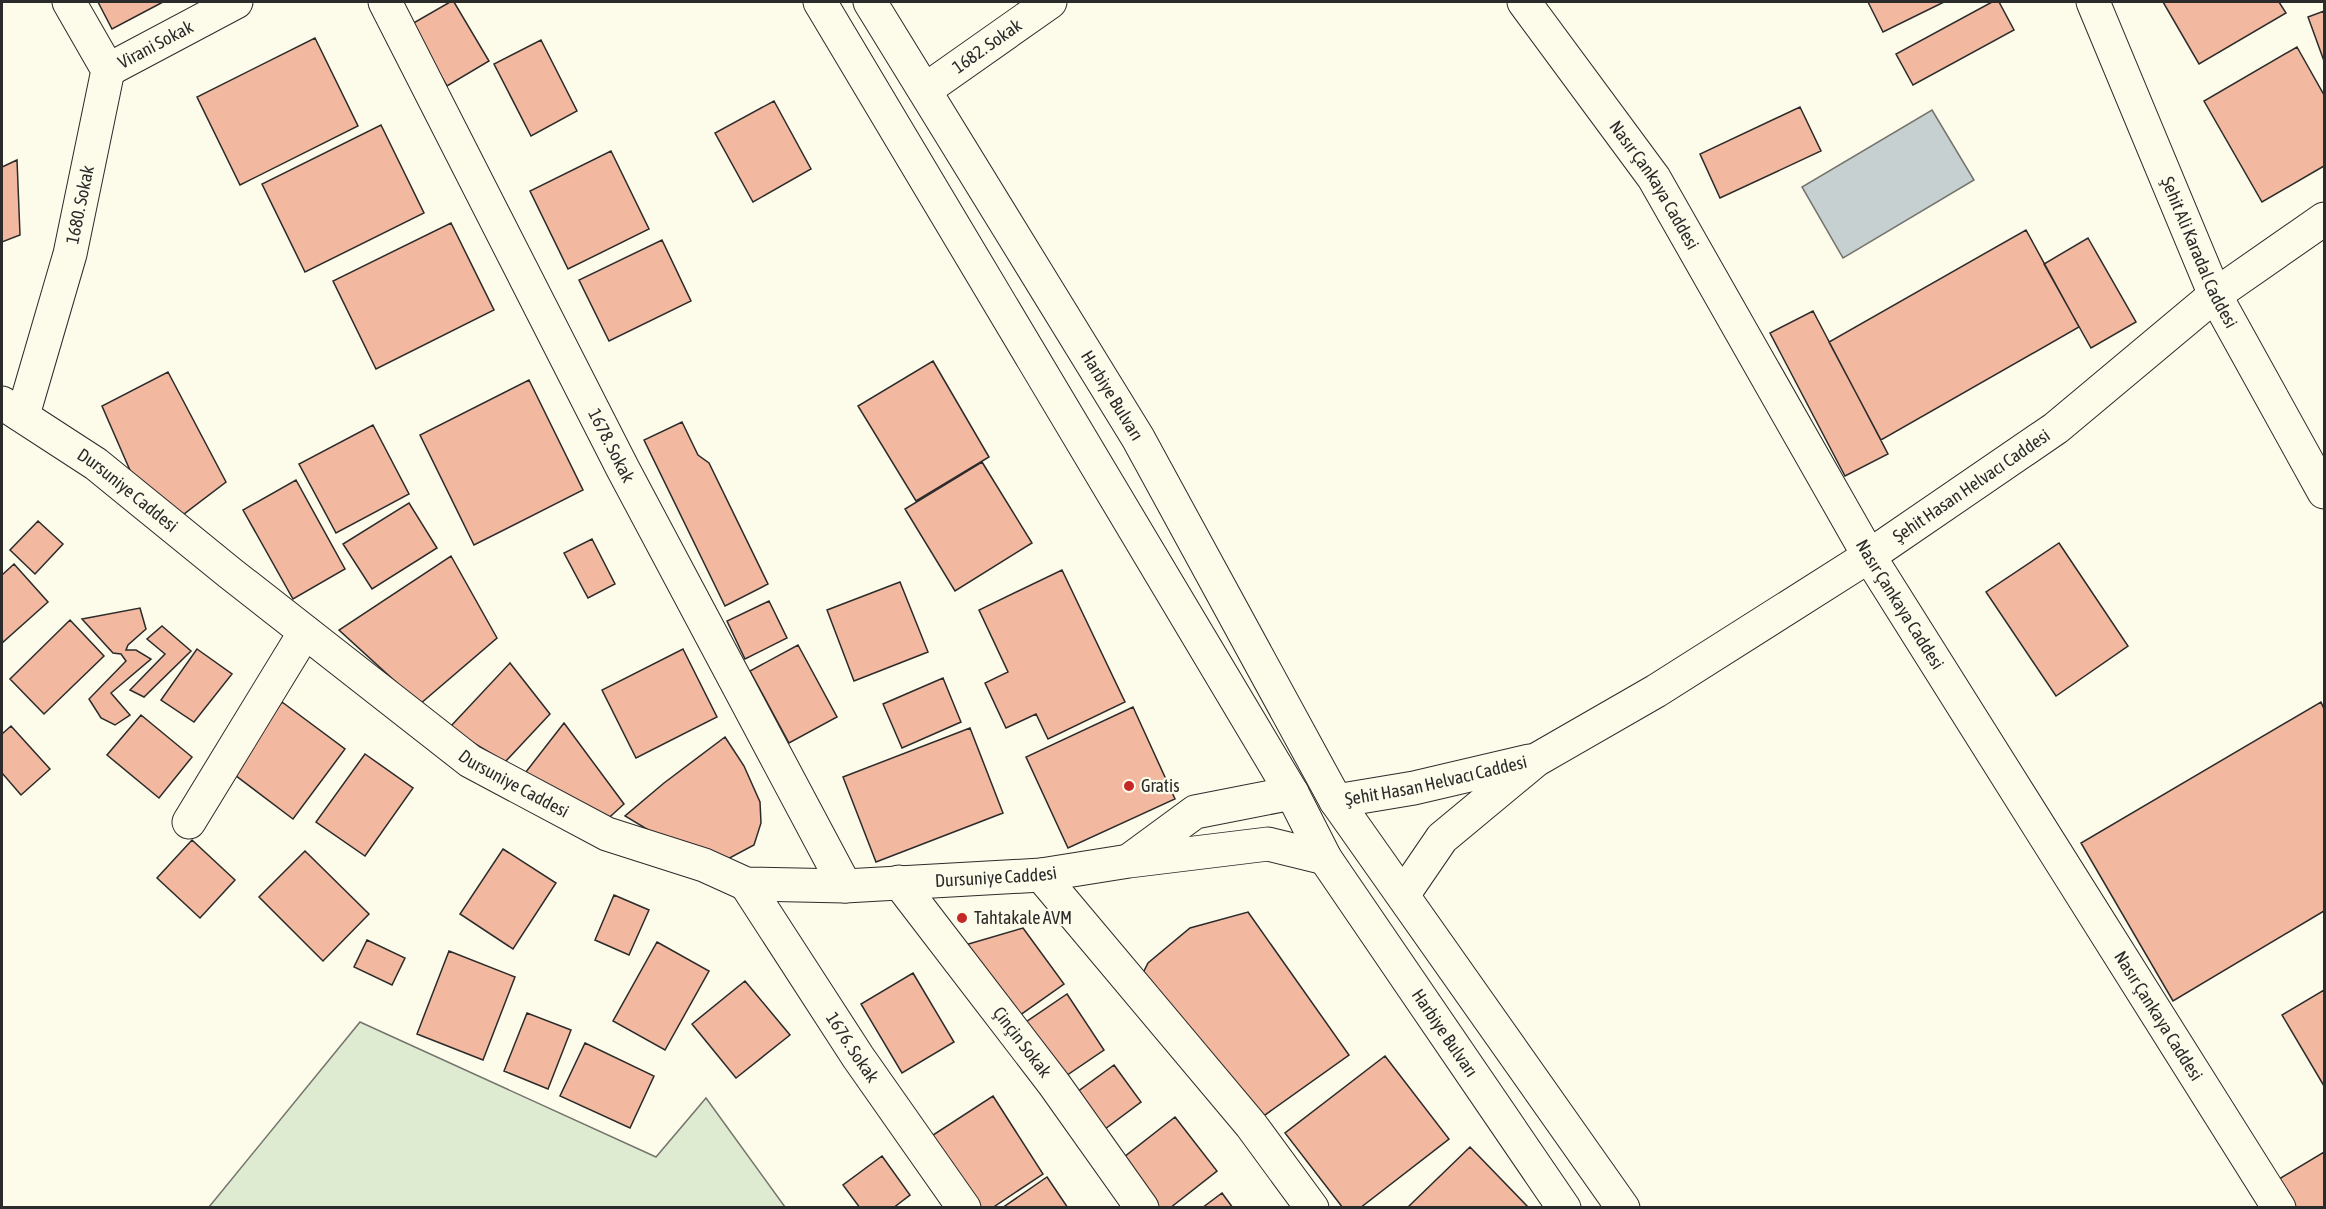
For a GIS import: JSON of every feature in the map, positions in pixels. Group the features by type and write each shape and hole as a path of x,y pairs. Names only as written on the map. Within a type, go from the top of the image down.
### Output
{"street":[{"path":"69,2 108,70"},
{"name":"Virani Sokak","path":"108,70 236,2"},
{"name":"1678. Sokak","path":"385,2 623,469 845,886"},
{"name":"Harbiye Bulvarı","path":"820,2 1292,793 1325,858 1564,1208"},
{"name":"Harbiye Bulvarı","path":"870,2 1138,438 1336,801 1623,1208"},
{"name":"1682. Sokak","path":"925,90 1050,2"},
{"name":"Nasır Çankaya Caddesi","path":"1524,2 1654,178 1869,556 2279,1208"},
{"name":"Şehit Ali Karadal Caddesi","path":"2092,2 2215,295 2325,492"},
{"name":"1680. Sokak","path":"12,409 70,254 108,70"},
{"name":"Şehit Hasan Helvacı Caddesi","path":"1403,895 1442,838 1536,759 1656,691 1869,556 2056,428 2215,295 2325,219"},
{"name":"Dursuniye Caddesi","path":"12,409 96,464 305,632 471,761 607,834 704,865 746,884 845,886 1041,875 1130,861 1268,844 1325,858"},
{"path":"189,822 305,632"},
{"name":"Şehit Hasan Helvacı Caddesi","path":"1336,801 1414,788 1536,759"},
{"path":"1292,793 1336,801 1325,858"},
{"name":"Dursuniye Caddesi","path":"1130,861 1195,812 1292,793"},
{"name":"Harbiye Bulvarı","path":"1325,858 1403,895"},
{"path":"1041,875 1251,1125 1312,1208"},
{"name":"Çinçin Sokak","path":"899,882 1054,1084 1142,1208"},
{"name":"1676. Sokak","path":"746,884 858,1057 964,1208"}],"green space":[{"path":"360,1022 656,1157 706,1098 785,1207 209,1207"}],"shaded area":[{"path":"1932,110 1974,180 1843,258 1802,187"}],"building":[{"path":"98,2 163,2 112,29"},
{"path":"450,2 454,2 489,61 447,86 410,25"},
{"path":"1868,2 1944,2 1883,32"},
{"path":"1992,2 1999,2 2014,30 1913,85 1896,54"},
{"path":"2163,2 2279,2 2286,13 2199,64"},
{"path":"2324,11 2324,61 2308,17"},
{"path":"315,38 358,126 240,185 197,97"},
{"path":"541,40 577,111 531,136 494,64"},
{"path":"2297,47 2324,95 2324,166 2262,202 2204,101"},
{"path":"774,101 811,169 753,202 715,133"},
{"path":"1800,107 1821,151 1720,198 1700,154"},
{"path":"381,125 424,213 305,272 262,184"},
{"path":"611,151 649,229 568,269 530,191"},
{"path":"17,160 20,235 2,242 2,167"},
{"path":"451,223 494,310 376,369 333,281"},
{"path":"2026,230 2079,327 1881,440 1829,342"},
{"path":"2088,238 2136,322 2091,348 2044,264"},
{"path":"662,240 691,301 609,341 579,280"},
{"path":"1813,311 1888,454 1845,476 1770,333"},
{"path":"933,361 989,457 916,501 858,406"},
{"path":"168,372 226,482 184,514 139,491 102,406"},
{"path":"529,380 583,490 474,545 420,435"},
{"path":"682,422 698,455 709,463 768,584 725,606 644,440"},
{"path":"373,425 409,494 336,533 299,464"},
{"path":"982,462 1032,543 955,591 905,509"},
{"path":"296,480 345,569 293,599 243,510"},
{"path":"409,503 437,548 372,589 343,544"},
{"path":"38,521 63,544 35,574 10,550"},
{"path":"592,539 615,584 588,598 564,553"},
{"path":"2059,543 2128,646 2056,696 1986,592"},
{"path":"451,556 497,638 420,704 339,630"},
{"path":"14,564 48,602 2,643 2,575"},
{"path":"1062,570 1125,702 1048,739 1036,714 1006,728 985,683 1008,672 979,610"},
{"path":"900,582 928,652 854,681 827,610"},
{"path":"769,601 787,638 745,659 727,621"},
{"path":"140,608 146,629 128,645 126,650 136,650 151,659 111,693 130,715 115,725 101,718 89,699 126,661 121,654 113,653 82,619"},
{"path":"70,620 104,656 44,714 10,679"},
{"path":"162,626 191,651 144,697 130,690 165,654 147,639"},
{"path":"798,645 837,717 789,743 750,671"},
{"path":"197,649 232,674 194,722 161,700"},
{"path":"683,649 717,717 636,758 602,690"},
{"path":"510,663 550,714 505,762 462,736 451,726"},
{"path":"943,678 961,722 902,748 883,704"},
{"path":"282,702 345,749 293,819 231,772"},
{"path":"2321,702 2324,709 2324,911 2173,1001 2081,843"},
{"path":"1133,707 1175,799 1068,848 1026,757"},
{"path":"141,715 192,757 159,798 107,755"},
{"path":"564,723 624,804 602,824 522,777"},
{"path":"11,726 50,769 21,795 2,773 2,734"},
{"path":"970,728 1003,813 876,862 843,777"},
{"path":"725,737 744,766 760,802 761,823 754,845 726,860 650,831 625,816 664,783"},
{"path":"365,754 413,788 365,856 316,822"},
{"path":"192,840 235,880 200,918 157,878"},
{"path":"503,849 556,883 513,949 460,914"},
{"path":"305,851 369,914 323,961 259,897"},
{"path":"614,895 649,910 629,955 595,940"},
{"path":"1248,912 1349,1055 1251,1125 1143,973 1148,963 1190,928"},
{"path":"1023,928 1064,984 1009,1023 955,948"},
{"path":"367,940 405,958 392,985 354,967"},
{"path":"657,942 709,971 665,1050 613,1021"},
{"path":"449,951 515,977 483,1060 417,1034"},
{"path":"913,973 954,1042 902,1073 861,1004"},
{"path":"745,981 790,1035 736,1078 692,1024"},
{"path":"2324,990 2324,1086 2282,1015"},
{"path":"1067,994 1104,1050 1054,1084 1017,1028"},
{"path":"527,1013 571,1030 548,1089 504,1071"},
{"path":"585,1043 654,1076 630,1128 560,1096"},
{"path":"1385,1056 1449,1139 1360,1208 1343,1208 1285,1133"},
{"path":"1114,1065 1141,1102 1101,1132 1073,1095"},
{"path":"993,1096 1043,1174 992,1208 976,1208 930,1137"},
{"path":"1175,1117 1217,1171 1170,1208 1155,1208 1119,1161"},
{"path":"1470,1147 1529,1208 1407,1208"},
{"path":"2324,1152 2324,1208 2295,1208 2279,1179"},
{"path":"882,1156 910,1195 893,1208 860,1208 843,1185"},
{"path":"1047,1177 1068,1208 1002,1208"},
{"path":"1222,1193 1233,1208 1202,1208"}],"place":[{"name":"Gratis","path":"1129,786"},
{"name":"Tahtakale AVM","path":"962,918"}]}
